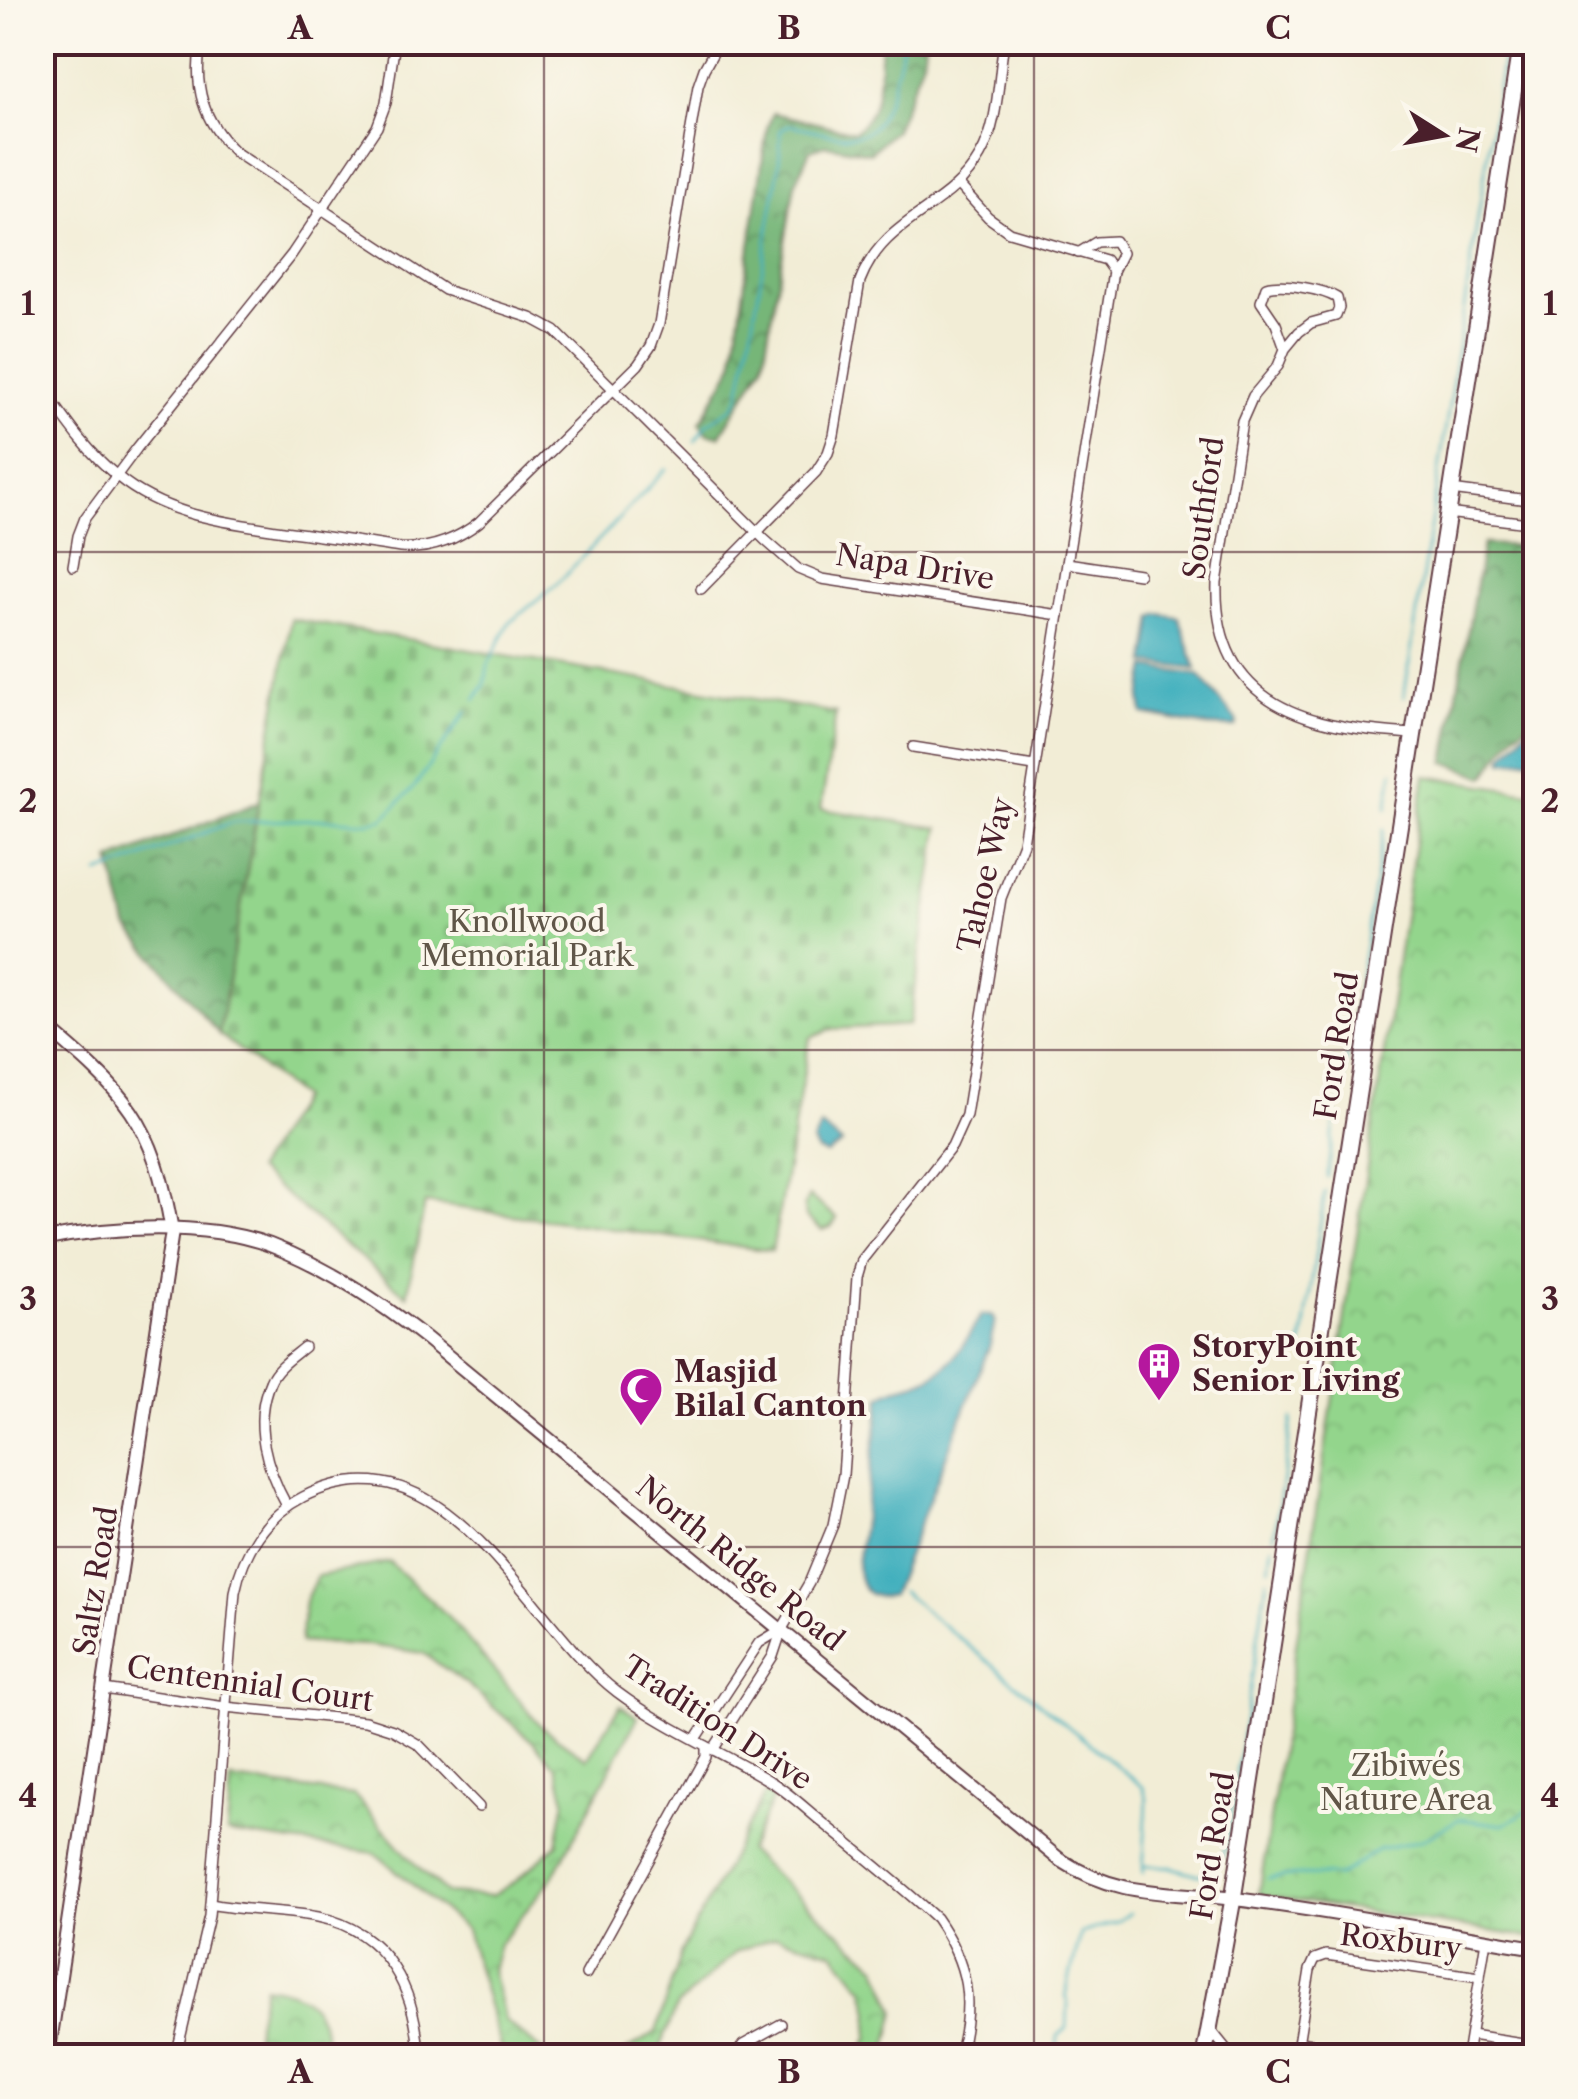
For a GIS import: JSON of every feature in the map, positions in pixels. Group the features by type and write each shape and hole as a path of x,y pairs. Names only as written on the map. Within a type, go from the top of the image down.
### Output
{"main road":[{"name":"Ford Road","path":"1204,2056 1234,1899 1521,42"}],"street":[{"name":"Napa Drive","path":"201,42 200,96 214,130 235,152 445,290 542,322 565,338 756,532 798,568 822,578 1058,616"},
{"path":"73,566 78,536 86,518 269,284 377,126 386,103 396,42"},
{"path":"42,387 86,447 117,476 162,504 211,520 400,548 428,548 458,536 479,522 646,356 660,324 698,86 719,42"},
{"path":"701,589 816,472 828,453 866,266 892,232 959,184 983,151 1004,42"},
{"path":"959,184 988,217 1009,232 1078,253 1104,260 1113,270 1122,253 1115,241 1096,242 1078,253"},
{"name":"Tahoe Way","path":"782,1629 810,1583 833,1524 843,1475 857,1277 862,1260 952,1146 966,1115 1001,898 1023,843 1113,270"},
{"name":"Southford","path":"1285,349 1276,324 1261,302 1266,287 1275,284 1328,292 1337,298 1336,316 1304,326 1253,396 1242,421 1217,583 1224,638 1247,680 1293,714 1346,726 1413,734"},
{"path":"1451,490 1536,500"},
{"path":"1447,513 1536,524"},
{"path":"1067,562 1138,574"},
{"path":"914,747 1034,766"},
{"path":"43,1023 108,1080 143,1128 160,1168 172,1230"},
{"name":"North Ridge Road","path":"42,1240 107,1230 222,1235 268,1244 380,1303 1058,1859 1083,1875 1144,1892 1234,1899 1536,1948"},
{"name":"Saltz Road","path":"47,2052 172,1230"},
{"path":"42,1305 42,1347"},
{"path":"287,1506 266,1457 262,1436 264,1405 270,1380 304,1347"},
{"name":"Tradition Drive","path":"176,2056 210,1904 235,1592 241,1567 267,1524 287,1506 325,1488 362,1482 392,1486 431,1502 463,1526 601,1679 638,1706 777,1785 936,1918 954,1944 969,2000 959,2056"},
{"path":"696,1739 759,1644 782,1629"},
{"path":"586,1974 710,1748 773,1656 782,1629"},
{"name":"Centennial Court","path":"104,1688 225,1707 365,1722 393,1730 419,1745 479,1807"},
{"path":"210,1904 327,1919 372,1943 395,1968 409,1992 420,2056"},
{"path":"1468,2056 1486,1940"},
{"name":"Roxbury","path":"1298,2042 1310,1970 1316,1960 1326,1955 1480,1977"},
{"path":"735,2056 743,2044 781,2024"},
{"path":"1210,2029 1232,2056"},
{"path":"1471,2035 1536,2045"},
{"path":"1296,2056 1298,2042 1398,2056"}],"green space":[{"path":"881,43 925,43 923,60 895,130 870,153 826,145 810,150 795,184 763,365 720,436 708,434 700,423 733,365 767,128 773,113 854,132 874,102"},
{"path":"1483,544 1536,547 1535,718 1514,734 1485,777 1445,762"},
{"name":"Knollwood Memorial Park","path":"291,619 836,713 821,809 939,828 909,1025 832,1029 810,1038 772,1251 425,1203 407,1296 256,1170 301,1098 219,1034"},
{"name":"Zibiwés Nature Area","path":"1425,776 1535,793 1535,1938 1259,1895"},
{"path":"259,802 219,1034 127,926 111,860"},
{"path":"809,1196 837,1218 831,1227 822,1230 806,1217 804,1206"},
{"path":"389,1562 446,1614 543,1728 587,1759 620,1706 638,1717 553,1877 499,1944 492,1970 505,2021 549,2056 503,2056 466,1930 375,1853 227,1833 231,1780 354,1795 446,1893 491,1896 516,1881 557,1844 565,1799 556,1767 467,1684 423,1653 369,1645 300,1642 305,1601 317,1576"},
{"path":"765,1793 773,1798 748,1851 878,1967 896,2011 885,2056 860,2056 868,2038 870,2012 864,1989 834,1952 776,1936 736,1952 677,2006 657,2056 618,2056 656,2032 681,1952"},
{"path":"264,1986 294,1993 312,2006 323,2026 330,2056 251,2056"}],"water":[{"path":"1153,617 1179,617 1196,669 1146,663"},
{"path":"1147,667 1199,675 1237,721 1236,727 1207,726 1143,714 1141,698"},
{"path":"1535,719 1533,759 1504,761 1504,756"},
{"path":"821,1126 842,1144 827,1154 817,1151 813,1142"},
{"path":"981,1315 991,1315 995,1321 990,1345 892,1595 870,1594 860,1580 857,1565 881,1397 939,1372"}],"waterway":[{"path":"695,441 708,423 733,407 739,397 776,188 780,131 789,125 841,136 865,133 883,111 902,42"},
{"path":"1404,697 1505,42"},
{"path":"475,700 509,623 555,586 666,469"},
{"path":"99,874 233,822 383,819 415,786 467,711"},
{"path":"1387,808 1393,771"},
{"path":"1340,1100 1384,829"},
{"path":"42,859 54,873"},
{"path":"1327,1177 1336,1113"},
{"path":"1302,1346 1325,1192"},
{"path":"1274,1537 1292,1419"},
{"path":"1269,1568 1272,1546"},
{"path":"1201,1875 1218,1863 1225,1849 1267,1580"},
{"path":"902,1592 1143,1787 1147,1799 1143,1873"},
{"path":"1268,1879 1339,1876 1379,1849 1422,1840 1459,1819 1504,1825 1536,1805"},
{"path":"1143,1865 1199,1875"},
{"path":"1056,2056 1058,2036 1067,2028 1065,1996 1081,1933 1117,1922 1130,1913"}],"place":[{"name":"StoryPoint Senior Living","path":"1159,1402"},
{"name":"Masjid Bilal Canton","path":"641,1427"}]}
